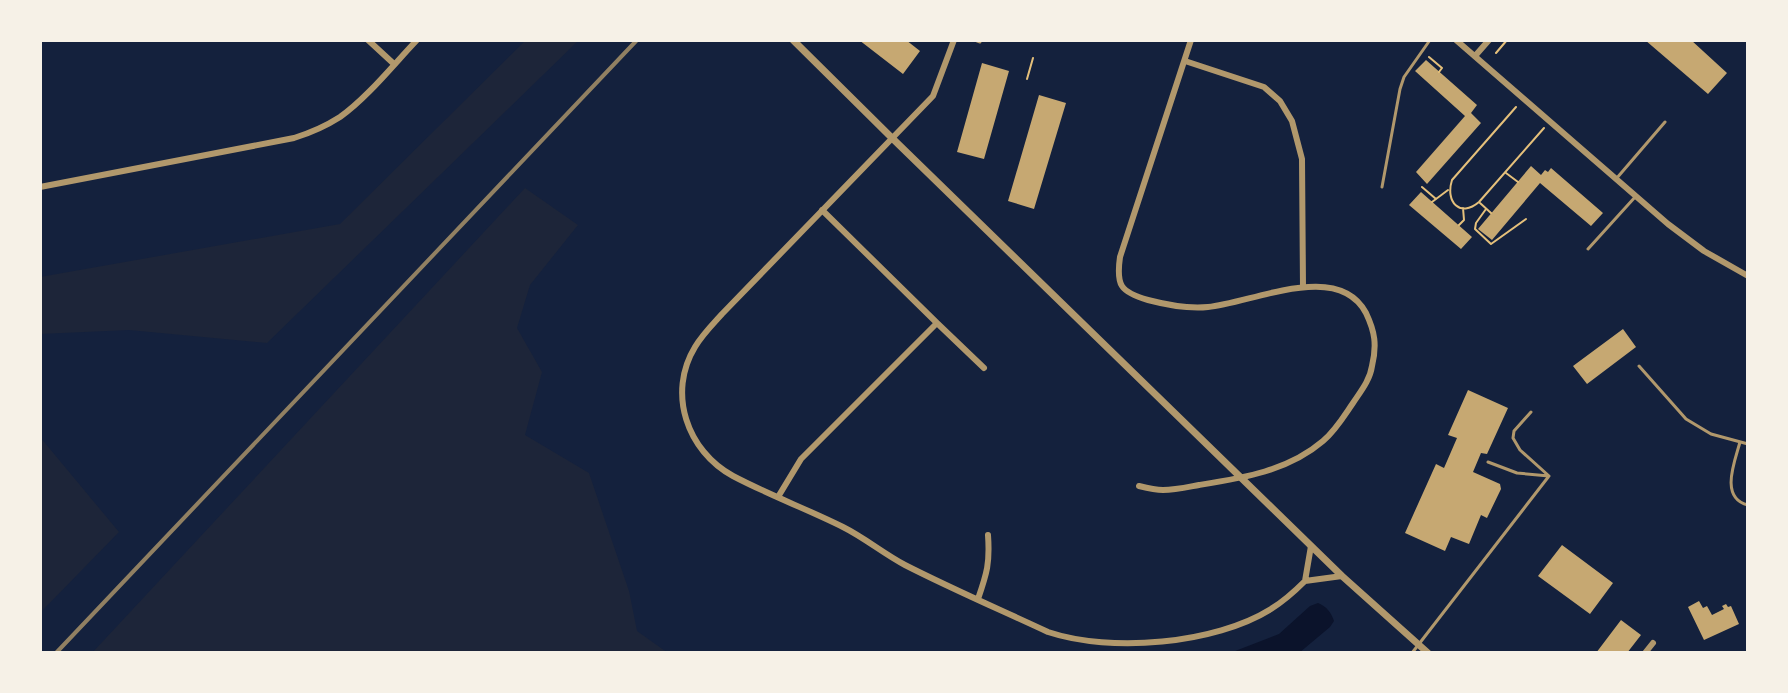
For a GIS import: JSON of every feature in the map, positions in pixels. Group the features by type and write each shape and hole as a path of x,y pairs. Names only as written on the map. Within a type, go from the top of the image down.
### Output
{"street":[{"path":"368,40 394,64"},
{"path":"40,187 310,133 353,107 417,40"},
{"path":"793,40 1342,576 1428,653"},
{"path":"954,40 933,96 695,346 683,376 683,407 686,423 702,450 733,476 843,527 904,564 1066,638 1111,644 1210,633 1270,610 1305,581 1342,576"},
{"path":"1139,486 1162,491 1242,478 1295,460 1334,432 1370,376 1376,346 1374,330 1364,309 1345,291 1320,286 1303,287 1207,307 1168,305 1133,296 1124,289 1117,276 1120,257 1191,40"},
{"path":"1456,40 1686,238 1748,276"},
{"path":"1475,56 1489,40"},
{"path":"1185,61 1264,87 1280,101 1292,121 1302,159 1303,287"},
{"path":"822,210 984,368"},
{"path":"778,497 801,459 937,323"},
{"path":"978,599 990,559 988,535"},
{"path":"1305,581 1311,546"},
{"path":"1645,653 1653,643"}],"lane":[{"path":"1382,187 1400,89 1404,77 1430,40"},
{"path":"1616,179 1665,122"},
{"path":"1588,249 1636,196"},
{"path":"1639,366 1686,419 1711,434 1748,444"},
{"path":"1531,412 1514,431 1513,438 1520,450 1549,476"},
{"path":"1740,442 1730,485 1741,503 1748,505"},
{"path":"1488,462 1517,473 1549,476"},
{"path":"1412,653 1549,476"}],"path":[{"path":"1496,53 1507,40"},
{"path":"1425,54 1442,68 1439,72"},
{"path":"1027,79 1033,58"},
{"path":"1523,99 1452,180 1450,199 1456,205 1473,207 1479,202 1549,121"},
{"path":"1505,172 1518,182"},
{"path":"1422,187 1434,201 1449,189"},
{"path":"1479,202 1491,213"},
{"path":"1459,225 1464,220 1463,208"},
{"path":"1486,209 1475,229 1491,244 1526,219"}],"shaded area":[{"path":"526,40 579,40 267,343 129,330 40,334 40,277 340,224"},
{"path":"525,188 578,225 530,285 517,328 542,372 525,435 589,473 629,591 637,631 668,653 92,653"},
{"path":"40,437 119,532 40,613"},
{"path":"1318,603 1328,610 1334,621 1299,653 1230,653 1279,634 1310,606"}],"building":[{"path":"859,40 906,40 920,51 903,74"},
{"path":"1645,40 1691,40 1727,73 1708,94"},
{"path":"1426,60 1477,105 1471,113 1481,123 1427,184 1416,172 1465,116 1415,71"},
{"path":"982,63 1009,71 984,159 957,152"},
{"path":"1039,95 1066,103 1034,209 1008,201"},
{"path":"1531,166 1541,175 1551,168 1603,213 1591,226 1540,183 1492,240 1478,229"},
{"path":"1421,192 1472,237 1461,249 1409,205"},
{"path":"1623,329 1636,347 1587,384 1573,366"},
{"path":"1468,390 1508,408 1487,454 1481,453 1473,472 1500,484 1501,489 1487,518 1481,515 1469,544 1451,537 1445,551 1405,533 1436,464 1444,468 1457,438 1448,435"},
{"path":"1562,545 1613,583 1590,614 1538,576"},
{"path":"1699,601 1703,608 1707,606 1712,615 1724,609 1722,606 1726,604 1731,606 1739,624 1704,640 1688,607"},
{"path":"1621,620 1641,635 1627,653 1596,653"}],"railway":[{"path":"56,653 637,40"}]}
